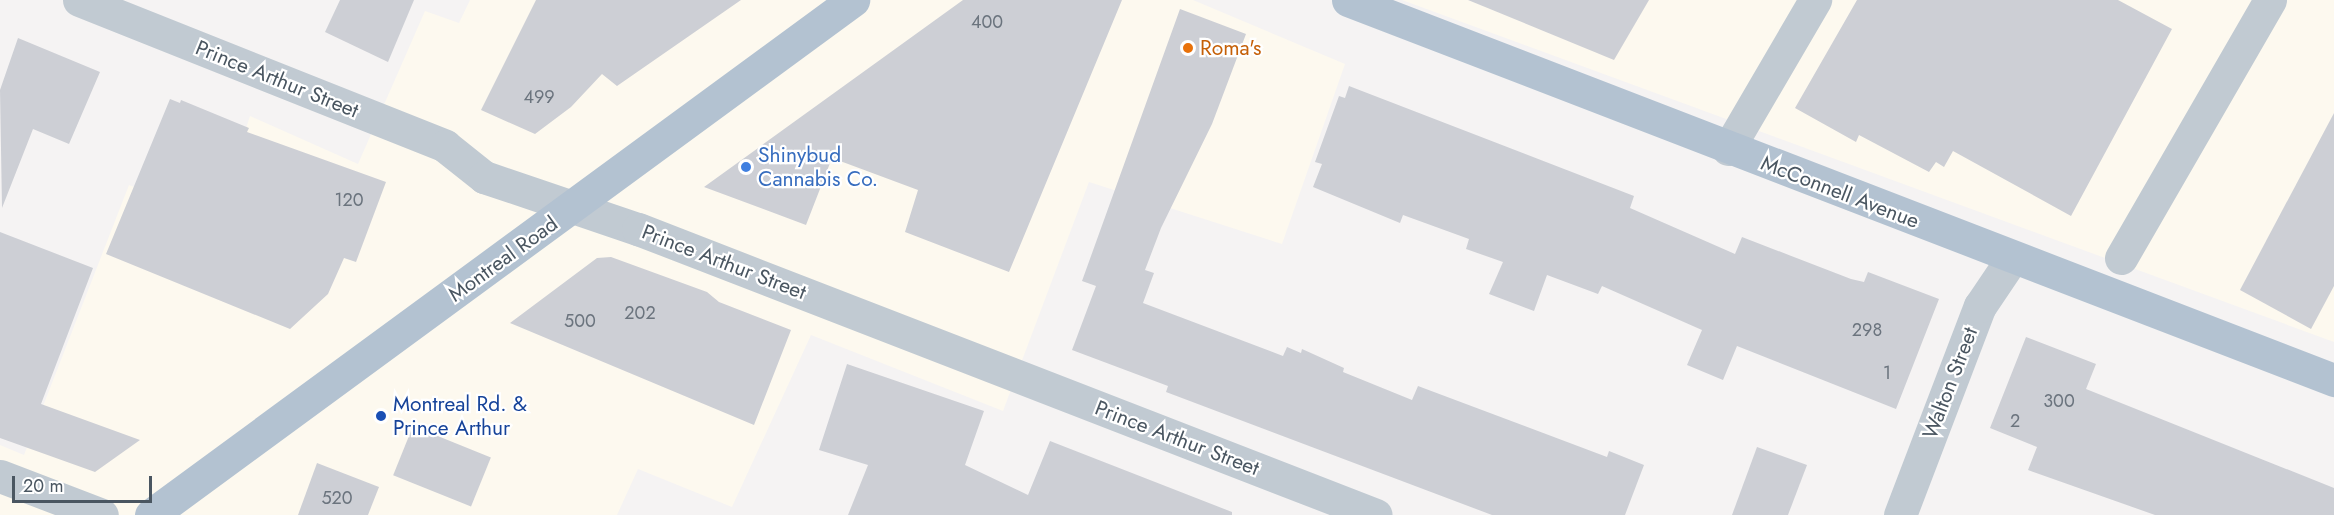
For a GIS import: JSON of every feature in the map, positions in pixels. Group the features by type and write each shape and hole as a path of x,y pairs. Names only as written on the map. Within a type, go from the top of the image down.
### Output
{"main road":[{"name":"Montreal Road","path":"151,515 573,209 853,0"},
{"name":"McConnell Avenue","path":"1348,0 1728,149 2334,380"}],"street":[{"name":"Prince Arthur Street","path":"79,0 445,146 484,177 573,209 638,229 1376,515"},
{"path":"1728,149 1815,0"},
{"path":"2121,258 2270,0"},
{"name":"Walton Street","path":"1900,515 1980,306 2013,257"},
{"path":"0,476 102,515"}],"shaded area":[{"path":"470,0 1193,0 1345,64 1282,244 1089,182 1003,411 811,335 732,507 638,469 617,515 0,515 0,445 24,455 129,185 217,217 250,116 358,164 425,11 459,23"},
{"path":"1402,0 2334,0 2334,342"}],"building":[{"path":"340,0 414,0 388,62 325,32"},
{"path":"536,0 741,0 617,86 602,74 571,107 535,134 481,110"},
{"path":"963,0 1122,0 1009,272 905,232 918,190 832,158 806,225 704,187"},
{"path":"1468,0 1649,0 1614,60"},
{"path":"1857,0 2118,0 2172,29 2071,216 1953,151 1944,167 1936,162 1929,172 1859,135 1856,142 1795,108"},
{"path":"1180,9 1246,34 1212,124 1161,228 1145,270 1154,273 1143,303 1283,356 1287,347 1301,353 1302,349 1344,368 1343,372 1412,400 1418,386 1607,457 1609,451 1644,465 1625,515 1492,515 1166,392 1168,386 1072,350 1096,286 1082,281"},
{"path":"18,38 100,72 69,144 33,129 2,208 0,90"},
{"path":"1349,86 1634,196 1630,208 1735,254 1742,237 1851,279 1864,282 1868,272 1939,299 1896,409 1737,346 1723,380 1687,365 1702,330 1602,286 1598,294 1547,275 1534,311 1489,294 1503,262 1466,249 1469,239 1403,215 1400,223 1313,187 1322,164 1315,162 1339,96 1345,98"},
{"path":"170,99 180,103 181,100 249,128 247,132 386,182 356,262 344,258 328,294 290,329 106,254"},
{"path":"2334,113 2334,286 2311,329 2240,290"},
{"path":"0,232 93,268 41,404 140,440 95,472 0,438"},
{"path":"611,257 707,292 719,302 791,330 754,425 510,323 597,258"},
{"path":"2026,337 2096,364 2086,389 2334,488 2334,515 2155,515 2028,470 2037,447 1990,428"},
{"path":"847,364 984,411 965,465 1028,495 1050,441 1232,512 1232,515 848,515 868,465 819,450"},
{"path":"413,426 491,457 471,507 393,475"},
{"path":"1757,447 1807,465 1788,515 1732,515"},
{"path":"317,463 379,487 368,515 298,515"}],"place":[{"name":"Roma's","path":"1188,48"},
{"name":"Shinybud Cannabis Co.","path":"746,167"},
{"name":"Montreal Rd. & Prince Arthur","path":"381,416"}]}
